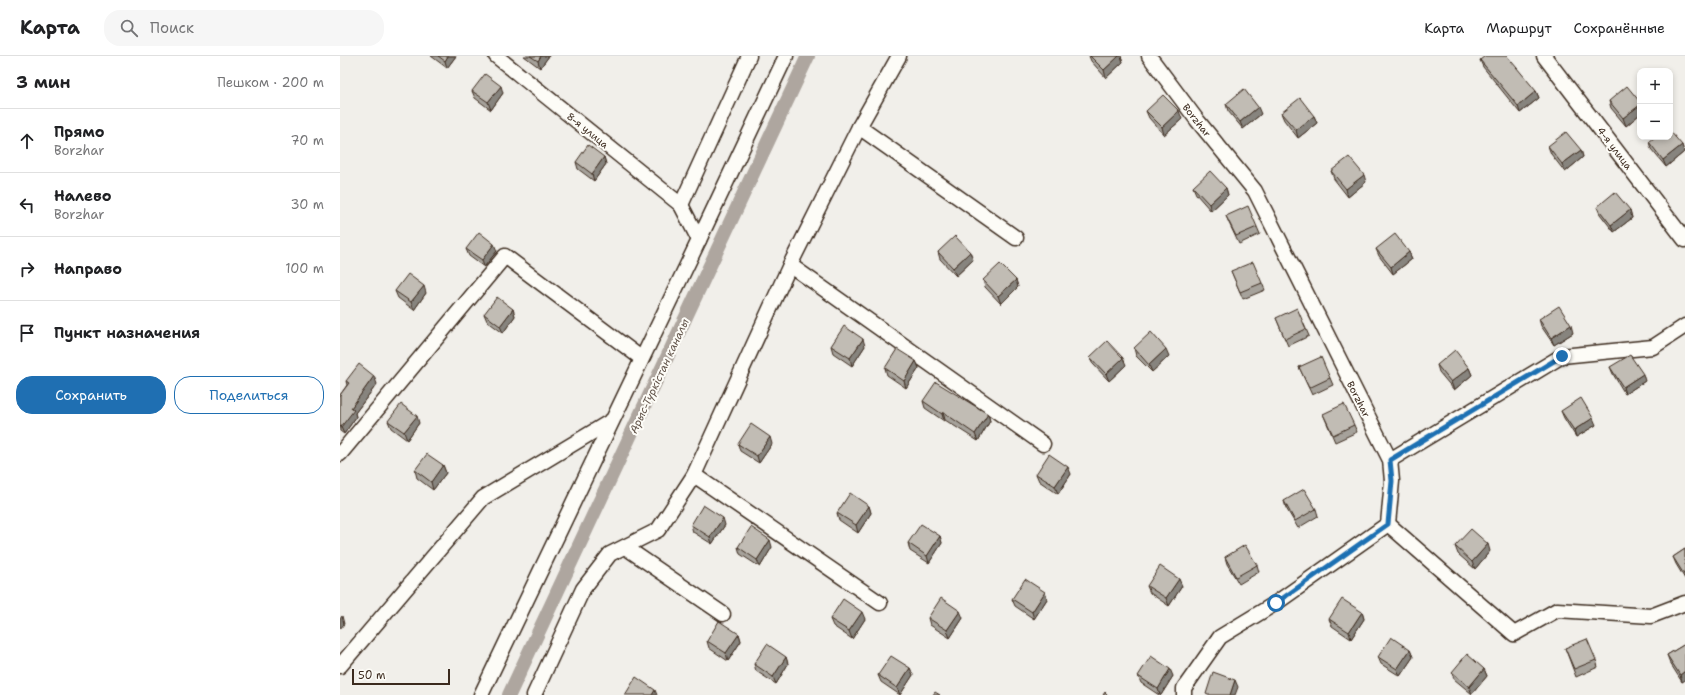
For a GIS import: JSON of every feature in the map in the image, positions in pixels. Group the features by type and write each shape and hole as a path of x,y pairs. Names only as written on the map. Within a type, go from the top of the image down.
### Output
{"street":[{"name":"8-я улица","path":"496,56 681,205"},
{"path":"699,240 681,205 749,56"},
{"path":"481,695 786,56"},
{"path":"534,695 583,589 610,554 658,530 694,475 790,265 859,127 899,56"},
{"name":"Borzhar","path":"1149,56 1197,120 1255,191 1390,460 1392,481 1388,524"},
{"name":"4-я улица","path":"1544,56 1685,240"},
{"path":"859,127 1016,238"},
{"path":"340,454 505,256 641,358"},
{"path":"790,265 1043,444"},
{"path":"1390,460 1562,356 1653,347 1685,326"},
{"path":"340,666 483,498 611,421"},
{"path":"694,475 880,603"},
{"path":"1184,695 1184,688 1220,637 1276,603 1388,524 1514,634 1557,610 1651,616 1685,603"},
{"path":"625,547 723,614"}],"building":[{"path":"438,56 448,56 445,61"},
{"path":"530,56 541,56 538,61"},
{"path":"1090,56 1119,56 1104,70"},
{"path":"1485,56 1507,56 1536,91 1518,106 1480,60"},
{"path":"485,74 501,86 488,102 472,91"},
{"path":"1627,86 1637,98 1637,107 1623,118 1609,101"},
{"path":"1244,89 1258,107 1240,122 1226,104"},
{"path":"1163,95 1179,111 1162,127 1146,111"},
{"path":"1300,98 1314,116 1296,130 1281,113"},
{"path":"1566,132 1581,150 1562,164 1548,146"},
{"path":"1673,134 1682,145 1663,160 1649,142 1651,140 1673,140"},
{"path":"588,145 604,157 592,174 576,162"},
{"path":"1349,157 1364,175 1346,189 1331,171"},
{"path":"1210,171 1226,188 1209,204 1193,187"},
{"path":"1615,192 1630,210 1611,225 1597,207"},
{"path":"1248,206 1257,227 1236,236 1226,216"},
{"path":"479,232 494,244 482,260 466,249"},
{"path":"1395,234 1409,252 1391,267 1376,249"},
{"path":"955,236 970,252 953,268 938,252"},
{"path":"1253,262 1262,283 1240,292 1231,271"},
{"path":"1000,264 1016,280 998,296 983,280"},
{"path":"408,274 424,286 411,302 395,291"},
{"path":"497,297 513,309 500,326 484,314"},
{"path":"1559,306 1571,325 1551,338 1539,319"},
{"path":"1297,308 1306,329 1285,339 1276,318"},
{"path":"844,326 863,339 850,358 831,346"},
{"path":"1151,332 1166,349 1149,365 1134,348"},
{"path":"1107,341 1123,358 1106,374 1090,357"},
{"path":"897,349 916,361 904,381 885,368"},
{"path":"1455,350 1469,368 1451,382 1437,365"},
{"path":"1630,355 1643,374 1623,387 1610,367"},
{"path":"1321,357 1330,378 1309,388 1299,367"},
{"path":"359,364 374,376 351,408 354,410 341,427 340,395 349,383 346,381"},
{"path":"936,382 988,414 975,434 943,412 942,414 923,401"},
{"path":"1581,398 1593,418 1574,430 1561,411"},
{"path":"401,404 417,416 404,432 388,421"},
{"path":"1344,404 1354,425 1333,435 1323,414"},
{"path":"751,424 770,437 757,456 738,444"},
{"path":"427,454 443,465 431,482 415,470"},
{"path":"1049,454 1068,467 1055,486 1036,474"},
{"path":"1304,489 1316,509 1295,521 1284,501"},
{"path":"850,493 869,506 856,525 837,513"},
{"path":"703,505 723,518 710,537 691,525"},
{"path":"921,524 940,536 927,556 908,543"},
{"path":"751,527 770,540 757,560 738,547"},
{"path":"1471,529 1488,544 1472,562 1455,546"},
{"path":"1245,545 1257,565 1236,577 1225,557"},
{"path":"1685,549 1685,576 1673,557"},
{"path":"1160,566 1179,579 1166,598 1147,586"},
{"path":"1025,579 1045,592 1032,612 1012,599"},
{"path":"941,598 960,611 947,630 928,618"},
{"path":"843,599 862,612 849,631 830,619"},
{"path":"1342,599 1362,612 1349,632 1329,619"},
{"path":"719,621 739,634 726,653 707,641"},
{"path":"1391,637 1410,650 1397,669 1378,657"},
{"path":"1587,639 1596,660 1574,669 1565,648"},
{"path":"767,644 786,657 773,677 754,664"},
{"path":"1685,644 1685,671 1680,675 1667,655"},
{"path":"1467,654 1484,669 1469,687 1452,672"},
{"path":"891,656 910,668 897,688 878,675"},
{"path":"1151,656 1170,669 1158,689 1138,676"},
{"path":"1213,672 1235,680 1230,695 1206,694"},
{"path":"636,677 655,690 652,695 625,695"},
{"path":"935,692 940,695 933,695"}],"waterway":[{"name":"Арыс-Түркістан каналы","path":"509,695 808,56"}],"route":[{"path":"1276,603 1388,524 1392,481 1390,460 1562,356"}]}
